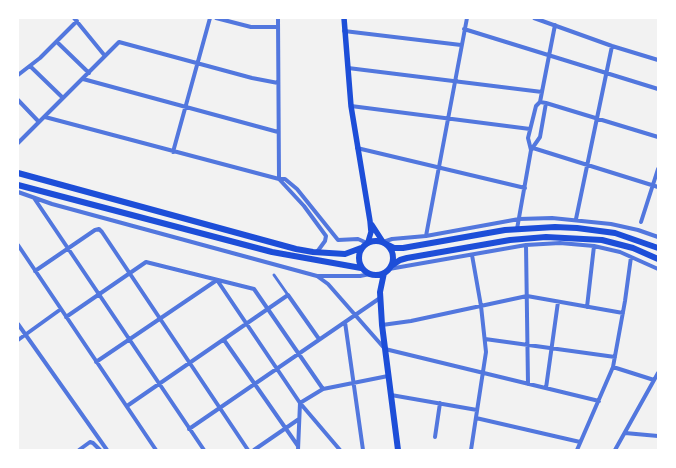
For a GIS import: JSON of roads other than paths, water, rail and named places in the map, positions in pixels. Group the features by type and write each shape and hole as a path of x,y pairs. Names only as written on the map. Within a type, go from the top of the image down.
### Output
{"main road":[{"path":"18,174 296,249 345,254 361,248 367,242 371,232 351,106 344,18"},
{"path":"18,184 272,252 362,268"},
{"path":"370,221 374,231 386,243 393,255 390,267"},
{"path":"367,242 378,240 394,248 403,248 517,229 555,227 600,231 622,235 658,248"},
{"path":"370,274 378,275 384,273 400,260 407,258 510,240 540,237 602,240 633,248 658,259"},
{"path":"361,248 358,260 362,268 373,277 380,295"},
{"path":"384,273 380,295 382,324 398,450"}],"street":[{"path":"173,152 210,18"},
{"path":"216,18 251,27 278,27"},
{"path":"278,18 279,179 304,206 326,236 325,241 316,252"},
{"path":"426,236 467,18"},
{"path":"534,18 612,46 658,60"},
{"path":"18,74 30,66 56,42 76,20 105,56"},
{"path":"532,149 528,138 536,106 540,102 555,25"},
{"path":"464,29 658,89"},
{"path":"344,31 462,45"},
{"path":"56,42 89,73"},
{"path":"18,143 119,42 278,83"},
{"path":"576,219 586,163 612,46"},
{"path":"30,66 63,98"},
{"path":"348,68 542,92"},
{"path":"82,79 185,105 278,132"},
{"path":"18,100 39,122"},
{"path":"540,102 658,137"},
{"path":"517,229 532,149 540,137 546,103"},
{"path":"351,106 530,129"},
{"path":"45,117 173,152 279,179 285,179 297,189 338,240 358,239 367,242"},
{"path":"357,148 525,188"},
{"path":"532,149 586,163 658,187"},
{"path":"641,222 658,169"},
{"path":"18,192 103,219 317,276 360,276 370,274"},
{"path":"34,198 204,450"},
{"path":"386,243 392,239 426,236 519,219 552,218 576,219 611,224 638,230 658,237"},
{"path":"35,271 99,229 248,450"},
{"path":"390,267 472,255 526,245 560,243 594,246 620,252 658,269"},
{"path":"18,245 156,450"},
{"path":"526,245 528,384"},
{"path":"588,307 594,246"},
{"path":"471,450 486,352 481,306 472,255"},
{"path":"578,450 580,442 613,367 632,257"},
{"path":"66,317 146,262 254,289 267,310 323,389"},
{"path":"274,275 320,339"},
{"path":"317,276 328,284 385,349 482,374 599,400"},
{"path":"96,362 217,280"},
{"path":"217,280 300,403 340,450"},
{"path":"127,406 288,295"},
{"path":"189,429 355,315 380,295"},
{"path":"382,324 411,320 527,296 623,313"},
{"path":"546,388 558,302"},
{"path":"18,340 61,309"},
{"path":"345,322 363,450"},
{"path":"18,324 107,450"},
{"path":"485,339 552,347 615,357"},
{"path":"224,340 286,428 298,448"},
{"path":"613,367 654,380"},
{"path":"615,450 658,373"},
{"path":"300,403 323,389 388,376"},
{"path":"390,395 477,410"},
{"path":"298,448 300,403"},
{"path":"435,437 440,403"},
{"path":"476,418 580,442"},
{"path":"254,450 299,419"},
{"path":"625,433 658,436"},
{"path":"79,450 90,442 100,450"}]}
